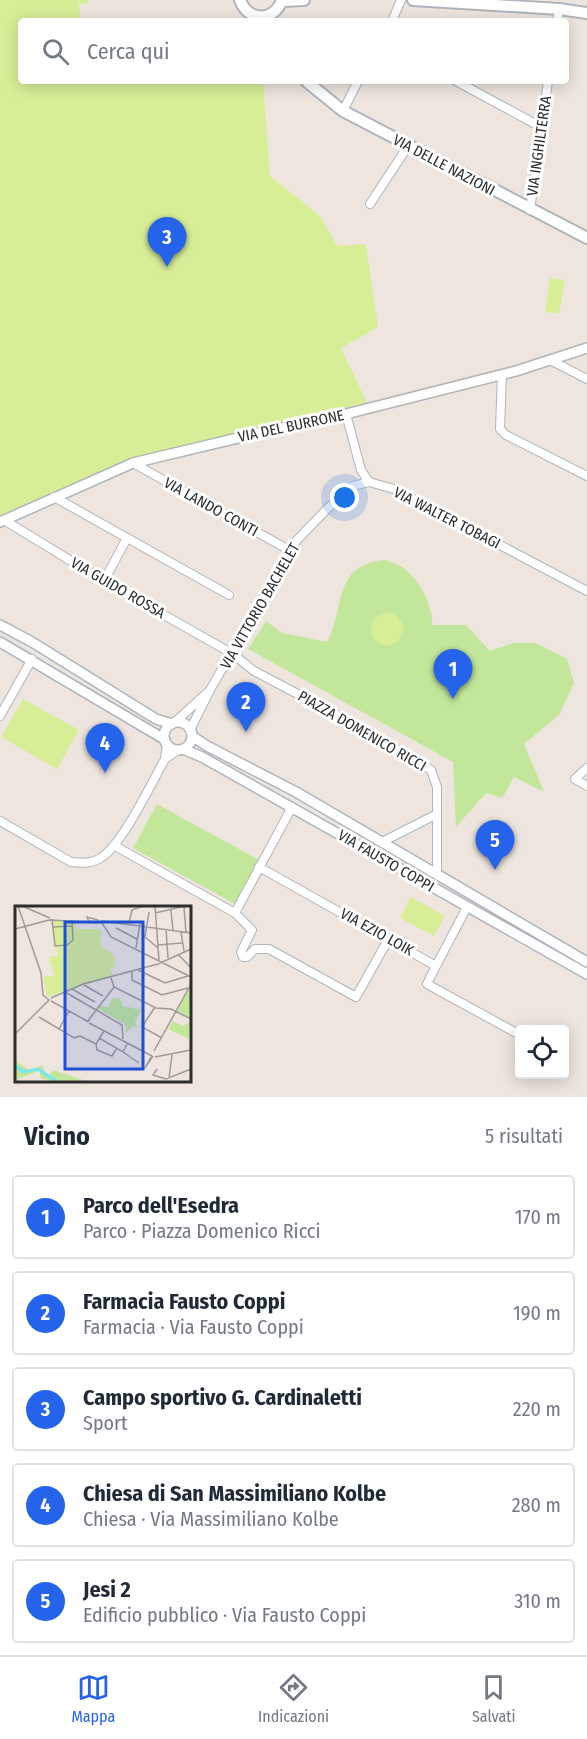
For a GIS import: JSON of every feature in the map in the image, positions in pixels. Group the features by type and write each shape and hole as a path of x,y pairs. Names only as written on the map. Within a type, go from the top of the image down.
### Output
{"main road":[{"path":"229,0 241,2 244,10 256,17 269,16 281,3 304,0"},
{"path":"413,0 482,2 587,13"},
{"path":"280,18 281,3"},
{"name":"VIA DELLE NAZIONI","path":"310,84 343,111 587,238"}],"street":[{"path":"393,18 401,0"},
{"path":"558,18 559,9"},
{"path":"343,111 356,84"},
{"path":"462,84 541,127"},
{"name":"VIA INGHILTERRA","path":"530,210 548,84"},
{"path":"370,204 408,146"},
{"name":"VIA DEL BURRONE","path":"2,521 134,463 502,375 587,348"},
{"path":"550,360 587,379"},
{"path":"502,375 500,429 506,435 587,476"},
{"path":"346,414 362,470 369,482"},
{"name":"VIA LANDO CONTI","path":"134,463 290,550"},
{"name":"VIA VITTORIO BACHELET","path":"191,733 210,690 233,654 296,541 353,486 369,482"},
{"name":"VIA WALTER TOBAGI","path":"369,482 403,494 587,591"},
{"path":"54,497 229,595"},
{"name":"VIA GUIDO ROSSA","path":"2,521 233,654"},
{"path":"104,581 128,538"},
{"name":"VIA FAUSTO COPPI","path":"0,625 32,642 156,719 184,724 207,746 296,792 587,962"},
{"name":"VIA FAUSTO COPPI","path":"0,642 32,659 165,741 202,757 587,974"},
{"name":"PIAZZA DOMENICO RICCI","path":"233,654 254,671 351,723 431,770 437,787 437,875"},
{"path":"0,716 32,659"},
{"name":"VIA VITTORIO BACHELET","path":"174,723 210,690"},
{"path":"165,759 165,730 174,723"},
{"path":"0,821 71,862 83,864 95,861 115,846 165,759 190,744 191,733"},
{"path":"587,768 575,779 587,786"},
{"path":"235,913 292,807"},
{"path":"382,842 437,814"},
{"path":"115,846 235,913 252,930 241,952 243,957 247,957 255,949 268,949 356,998 389,938"},
{"name":"VIA EZIO LOIK","path":"259,867 436,966"},
{"path":"467,907 427,984 515,1033"}],"green space":[{"path":"0,0 88,0 88,4 79,3 81,18 18,18 18,84 263,84 270,176 320,216 337,246 366,244 378,327 341,348 367,403 140,456 0,516"},
{"path":"550,278 565,280 559,314 545,312"},
{"path":"386,560 404,568 420,586 431,610 432,625 466,625 490,651 513,643 536,643 567,659 574,683 559,715 524,744 544,792 514,777 502,798 486,793 456,827 453,762 248,649 266,621 282,633 327,642 333,629 343,589 349,578 369,563"},
{"path":"387,613 399,617 403,629 399,641 387,645 375,641 371,629 375,617"},
{"path":"23,699 79,730 57,769 1,737"},
{"path":"157,804 259,860 235,904 133,848"},
{"path":"411,897 445,916 434,936 400,918"}],"place":[{"name":"Campo sportivo G. Cardinaletti","path":"167,267"},
{"name":"Parco dell'Esedra","path":"453,699"},
{"name":"Farmacia Fausto Coppi","path":"246,732"},
{"name":"Chiesa di San Massimiliano Kolbe","path":"105,773"},
{"name":"Jesi 2","path":"495,870"}]}
